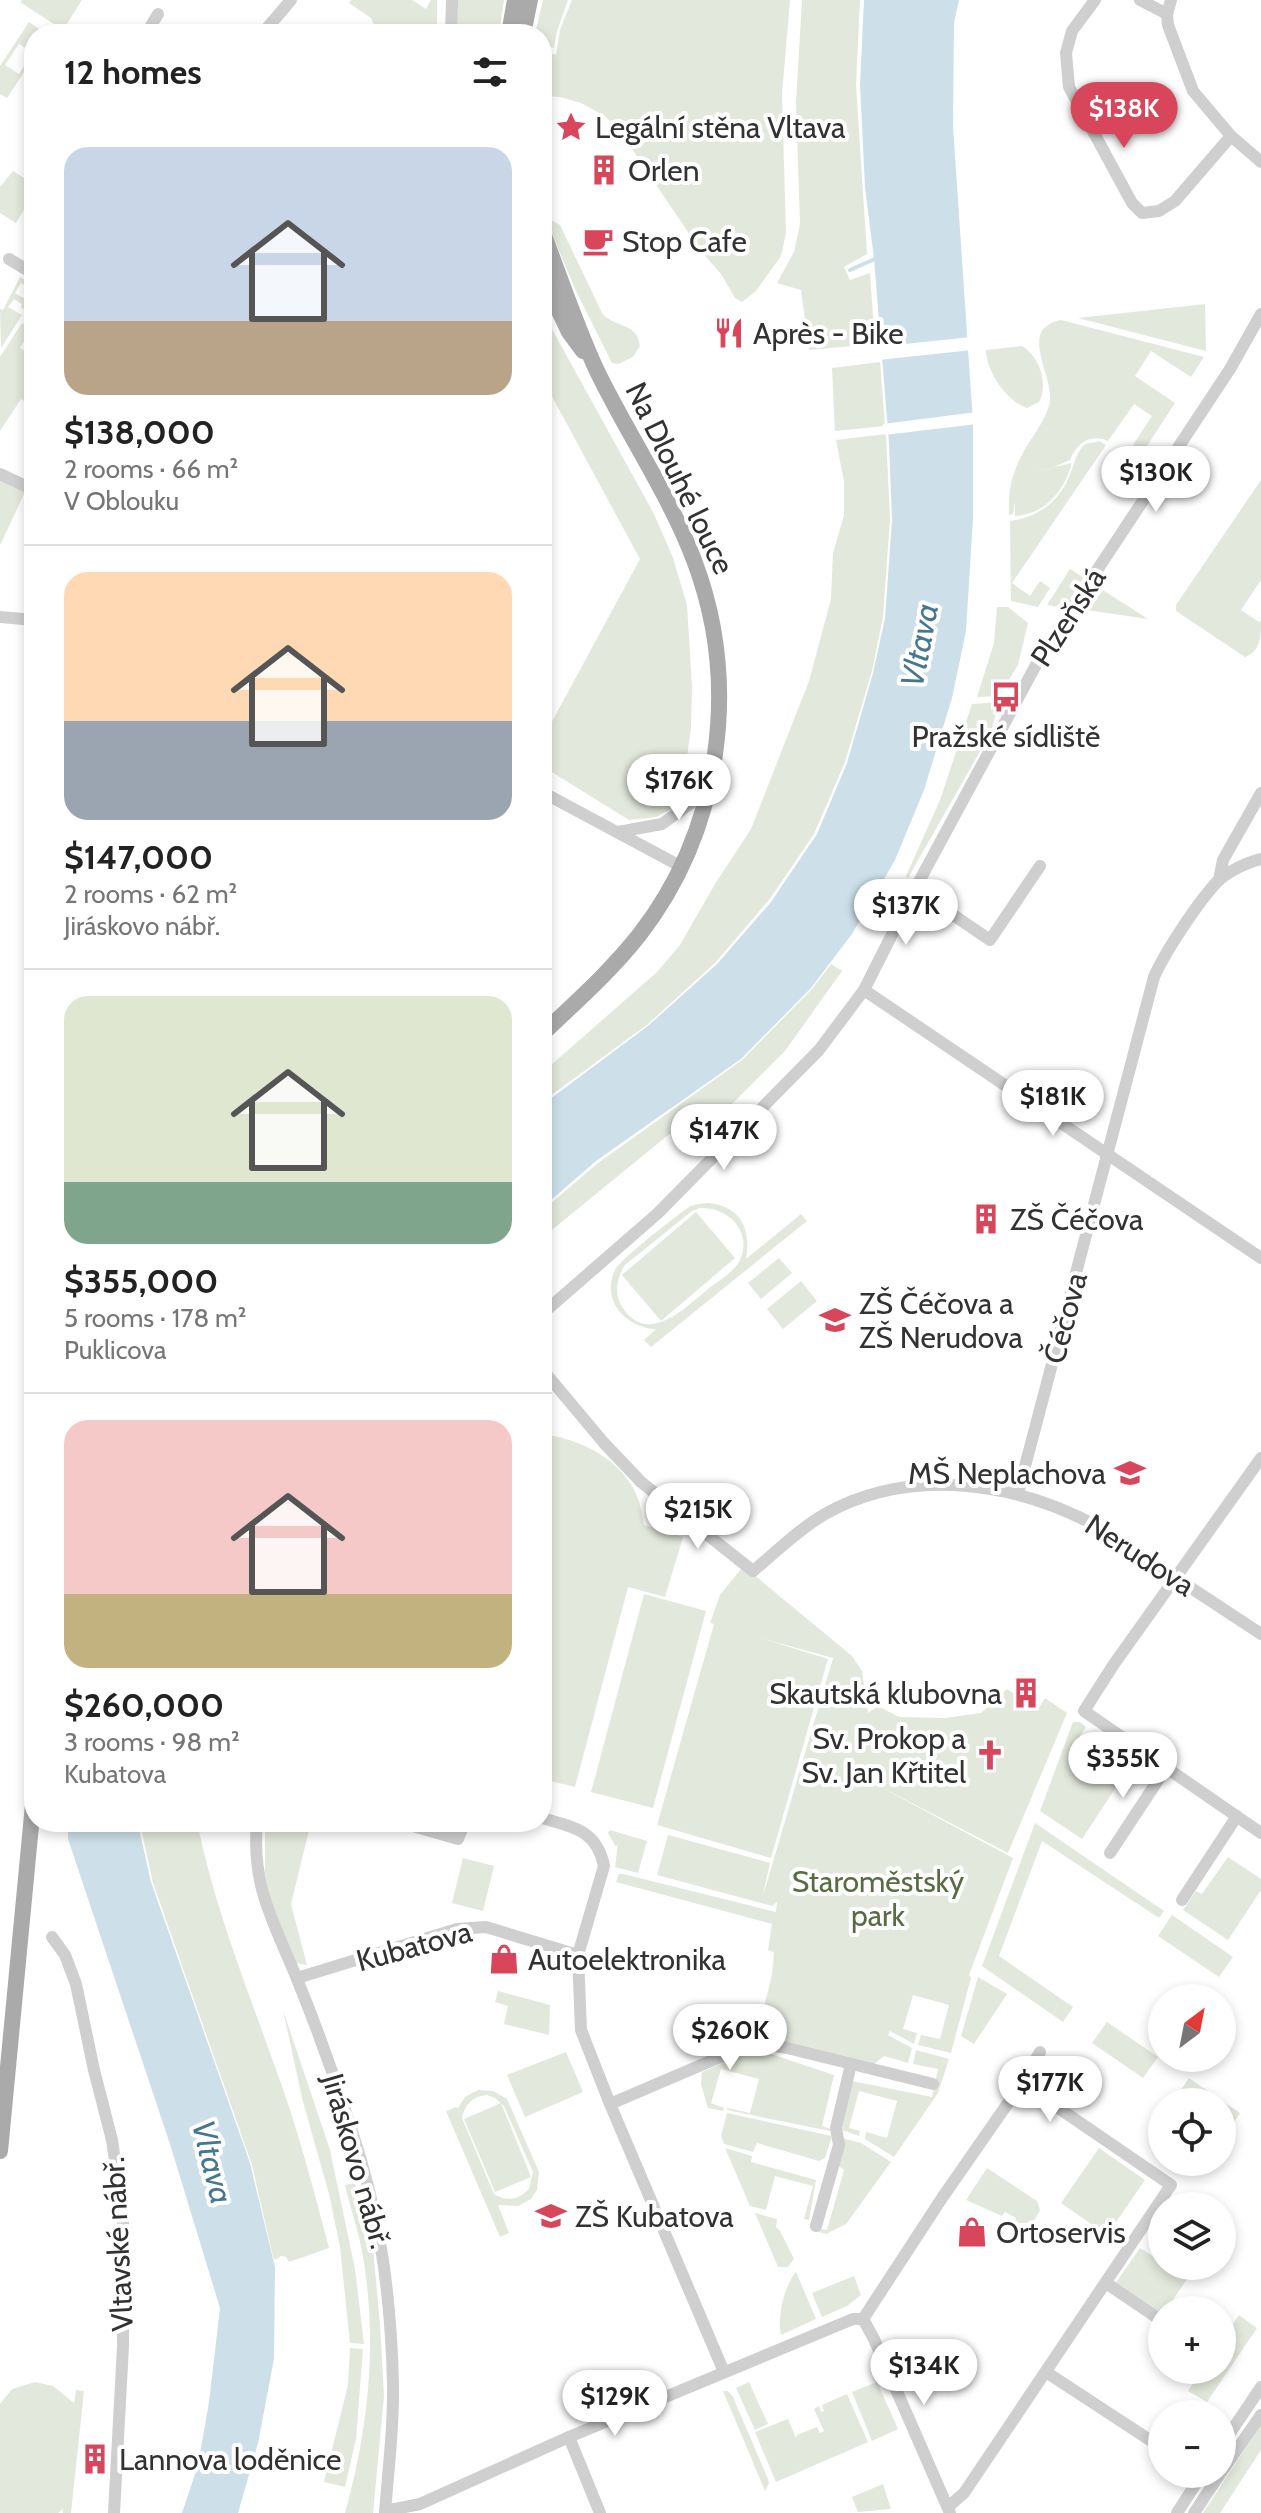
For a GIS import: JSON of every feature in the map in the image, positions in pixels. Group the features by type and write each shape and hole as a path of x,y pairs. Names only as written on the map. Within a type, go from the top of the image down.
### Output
{"main road":[{"path":"511,24 515,0"},
{"path":"525,24 530,0"},
{"path":"552,256 596,370"},
{"path":"552,296 569,332 596,370"},
{"name":"Na Dlouhé louce","path":"552,1025 604,976 639,935 682,867 698,829 709,790 720,696 716,648 705,593 677,522 596,370"},
{"path":"0,2151 30,1832"}],"street":[{"path":"271,24 291,0"},
{"path":"451,24 452,0"},
{"path":"1095,0 1072,31 1066,53 1069,87 1132,203 1142,213 1159,211 1175,201 1231,136"},
{"path":"1140,0 1167,14"},
{"path":"1171,0 1168,25 1193,91 1231,136 1261,162"},
{"path":"152,24 158,14"},
{"path":"9,259 24,268"},
{"name":"Plzeňská","path":"864,990 1043,652 1230,369 1261,314"},
{"path":"0,474 24,485"},
{"path":"0,617 24,619"},
{"path":"618,832 662,824 709,790"},
{"name":"Čéčova","path":"1018,1493 1154,977 1219,880 1223,860 1261,793"},
{"path":"552,797 682,867"},
{"name":"Čéčova","path":"1219,880 1261,859"},
{"path":"915,889 990,940 1040,866"},
{"path":"552,1305 657,1214 798,1072 819,1050 864,990 1261,1258"},
{"name":"Nerudova","path":"552,1381 641,1482 753,1571 823,1515 866,1497 899,1489 943,1485 997,1489 1018,1493 1074,1513 1261,1634"},
{"path":"1261,1458 1084,1711 1261,1833"},
{"path":"1110,1853 1166,1768"},
{"path":"1182,1900 1237,1816"},
{"path":"552,1821 582,1831 592,1838 601,1852 604,1866 578,1955 581,2030 724,2372"},
{"name":"Jiráskovo nábř.","path":"257,1832 257,1867 266,1908 297,1978 352,2130 381,2237 387,2279 393,2388 385,2512"},
{"path":"434,1832 458,1839 461,1832"},
{"name":"Kubatova","path":"297,1978 457,1929 486,1927 578,1955"},
{"name":"Vltavské nábř.","path":"52,1937 65,1955 76,1984 112,2140 123,2217 123,2346 114,2513"},
{"path":"610,2104 758,2043 933,2084"},
{"path":"863,2319 1040,2052"},
{"path":"816,2226 839,2145 836,2128 851,2064"},
{"path":"863,2319 949,2510 964,2493 1171,2185 1022,2083"},
{"path":"1106,2283 1148,2312"},
{"path":"385,2512 420,2504 724,2372 853,2319 863,2319"},
{"path":"1046,2372 1148,2439"},
{"path":"1236,2424 1261,2387"},
{"path":"1236,2451 1261,2415"},
{"path":"569,2437 600,2513"},
{"path":"1177,2513 1193,2488"},
{"path":"1194,2513 1211,2488"}],"green space":[{"path":"82,0 67,24 54,24 20,2"},
{"path":"351,0 412,0 426,9 431,0 437,0 437,24 374,24 371,18 349,3"},
{"path":"457,0 504,0 500,24 457,24"},
{"path":"543,0 568,0 554,48 552,24 537,24"},
{"path":"572,0 790,0 782,94 786,233 781,256 756,291 742,302 735,298 721,274 700,250 622,134 605,116 581,103 552,97 552,54 556,55 560,30"},
{"path":"802,0 860,0 856,85 867,254 844,267 850,280 870,273 875,344 809,350 801,290 777,283 794,252 800,224 796,102"},
{"path":"24,30 24,47 19,44 5,65 19,74 24,66 24,72 7,98 0,94 0,66"},
{"path":"13,171 24,178 24,210 16,223 0,213 0,187"},
{"path":"552,221 560,225 603,315 635,333 640,346 633,357 618,364 612,363 575,289 552,234"},
{"path":"20,277 24,285 21,283 15,293 24,298 24,308 14,299 8,307 22,315 1,348 0,309 3,310"},
{"path":"1205,304 1206,351 1078,318"},
{"path":"1061,320 1204,357 1191,377 1151,351 1135,376 1175,403 1143,452 1133,445 1152,416 1134,404 1108,441 1095,438 1085,441 1070,460 1053,467 1072,463 1059,492 1036,511 1015,516 1015,501 1013,514 1009,515 1015,470 1049,407 1049,389 1039,342 1041,332 1048,325"},
{"path":"24,324 24,342 20,348 24,351 24,401 21,399 0,431 0,357"},
{"path":"552,329 654,514 673,558 687,605 692,687 691,728 685,771 673,808 656,817 629,820 552,772 552,722 640,559 552,396"},
{"path":"1022,346 1037,363 1043,387 1039,402 1027,408 1019,405 999,385 986,350"},
{"path":"880,362 885,426 835,431 832,368"},
{"path":"886,434 890,519 883,617 872,671 845,762 814,834 769,900 716,962 648,1024 552,1095 552,1064 657,972 680,945 751,829 809,681 831,599 833,553 844,515 844,482 836,440"},
{"path":"1099,441 1106,445 1012,583 1030,596 1040,581 1050,588 1038,607 1011,601 1010,521 1031,516 1048,506 1067,482 1080,449"},
{"path":"0,478 24,489 24,494 0,545"},
{"path":"1261,480 1261,580 1241,610 1259,622 1261,620 1261,632 1257,647 1245,657 1176,611 1176,605"},
{"path":"1070,569 1084,578 1064,608 1047,605"},
{"path":"1095,585 1148,619 1079,609"},
{"path":"997,607 1008,607 1028,623 1018,665 999,696 977,697 994,643"},
{"path":"999,702 991,732 908,878 906,876 940,800 972,704"},
{"path":"831,964 842,971 785,1051 720,1116 713,1107 667,1136 552,1230 552,1202 598,1163 742,1060 812,989"},
{"path":"707,1203 729,1209 742,1222 747,1239 746,1259 801,1214 807,1221 651,1347 644,1340 656,1329 635,1324 619,1311 614,1302 611,1281 615,1270 685,1210","holes":["710,1209 728,1216 740,1231 743,1240 740,1260 730,1272 677,1314 653,1324 631,1317 621,1305 617,1290 625,1265 692,1211"]},
{"path":"696,1212 735,1258 661,1321 622,1275"},
{"path":"779,1258 792,1273 761,1299 748,1283"},
{"path":"801,1281 817,1301 783,1329 767,1309"},
{"path":"552,1436 581,1444 606,1458 633,1488 644,1525 683,1537 665,1597 628,1587 575,1787 552,1781"},
{"name":"Staroměstský park","path":"741,1569 747,1569 852,1656 862,1671 868,1713 878,1706 899,1717 945,1718 981,1713 1007,1689 1038,1709 1045,1698 1067,1713 1008,1853 873,1783 1013,1858 969,1975 971,1978 951,2053 918,2045 921,2035 940,2039 949,2005 913,1995 903,2029 917,2033 914,2044 890,2031 888,2035 912,2048 908,2063 884,2056 873,2065 757,2035 772,1975 774,1952 768,1950 772,1924 616,1882 619,1874 623,1874 776,1912 777,1902 772,1906 657,1875 668,1835 770,1863 762,1899 833,1658 757,1637 828,1659 771,1858 657,1825 714,1624 710,1623 720,1595"},
{"path":"644,1594 706,1611 653,1808 591,1792"},
{"path":"1073,1722 1080,1722 1086,1727 1078,1739 1126,1772 1082,1839 1040,1811"},
{"path":"1035,1823 1164,1911 1159,1918 1042,1841 999,1956 1073,2007 1063,2022 982,1966"},
{"path":"610,1830 647,1841 638,1873 615,1867 618,1843 616,1847 608,1833"},
{"path":"199,1832 223,1919 293,2120 329,2248 289,2262 286,2257 275,2260 273,2257 252,2165 153,1883 142,1833"},
{"path":"265,1832 309,1832 291,1904 307,1965 296,1963 291,1956 269,1894 265,1873"},
{"path":"1228,1857 1261,1879 1261,1890 1228,1940 1183,1910 1196,1891 1202,1894"},
{"path":"463,1858 494,1866 483,1911 452,1903"},
{"path":"1172,1915 1233,1957 1219,1977 1158,1936"},
{"path":"978,1977 1007,1994 974,2044 961,2036"},
{"path":"498,1991 550,2005 549,2035 504,2024 508,2006 495,2002"},
{"path":"283,2010 330,2150 355,2269 364,2344 350,2343 340,2247"},
{"path":"1107,2022 1148,2050 1148,2071 1143,2078 1092,2043"},
{"path":"916,2050 949,2059 938,2093 894,2157 865,2139 866,2132 887,2138 897,2101 859,2091 849,2128 860,2131 859,2136 842,2130 852,2081 932,2097 938,2069 913,2064"},
{"path":"762,2051 834,2075 822,2126 830,2131 727,2110 750,2113 759,2079 721,2069 711,2103 724,2108 723,2111 708,2108 701,2084 702,2072 735,2057"},
{"path":"566,2052 583,2092 525,2117 507,2075"},
{"path":"1189,2078 1204,2088 1182,2088"},
{"path":"478,2090 493,2091 507,2099 539,2172 537,2190 531,2199 518,2206 498,2205 509,2233 500,2237 446,2111 458,2108 465,2097","holes":["487,2095 504,2106 533,2172 529,2189 513,2199 494,2194 462,2118 474,2099"]},
{"path":"501,2103 531,2177 495,2192 464,2119"},
{"path":"727,2113 832,2136 825,2158 819,2161 757,2143 753,2152 724,2144 721,2136"},
{"path":"842,2138 861,2143 891,2162 846,2224 826,2234 811,2230 812,2227 827,2230 844,2170 837,2165"},
{"path":"725,2148 752,2156 751,2162 816,2180 809,2220 804,2219 813,2186 775,2176 766,2210 750,2206"},
{"path":"1099,2148 1145,2180 1107,2235 1061,2203"},
{"path":"987,2168 1037,2201 1040,2210 1033,2223 1014,2223 1016,2218 1005,2212 1002,2216 966,2200"},
{"path":"355,2183 373,2248 384,2396 373,2513 345,2513 365,2416 370,2350 362,2251 345,2185"},
{"path":"755,2213 777,2219 776,2227 794,2259 788,2267 778,2267"},
{"path":"1140,2248 1148,2253 1148,2280 1186,2280 1175,2296 1148,2296 1148,2306 1115,2284"},
{"path":"796,2272 816,2319 781,2335 782,2302"},
{"path":"854,2276 861,2295 847,2306 822,2317 812,2293"},
{"path":"1239,2315 1257,2328 1236,2359 1236,2319"},
{"path":"350,2348 363,2349 356,2439 345,2487 324,2482 348,2385"},
{"path":"35,2382 53,2386 74,2403 76,2390 84,2391 71,2513 63,2513 63,2509 58,2513 0,2513 0,2404 12,2389"},
{"path":"749,2382 768,2424 755,2430 736,2388"},
{"path":"877,2382 898,2429 872,2441 852,2392"},
{"path":"1193,2384 1219,2384 1208,2400 1188,2391"},
{"path":"723,2391 728,2391 733,2397 768,2479 765,2491"},
{"path":"847,2394 868,2442 776,2482 755,2432 788,2419 796,2438 817,2427 820,2433 824,2431 814,2409 819,2406 821,2412 824,2411 822,2405"},
{"path":"1261,2425 1261,2450 1220,2513 1203,2513 1219,2488 1236,2488 1236,2463"},
{"path":"883,2484 891,2509 858,2512 852,2497"}],"water":[{"name":"Vltava","path":"864,0 959,0 954,23 953,126 973,422 973,519 966,631 952,698 924,790 895,860 852,934 811,988 741,1059 596,1161 552,1199 552,1098 649,1025 717,964 771,902 817,834 847,763 873,673 885,618 892,520 889,443 865,187 860,85"},
{"name":"Vltava","path":"68,1832 140,1832 151,1882 250,2163 275,2267 274,2359 258,2443 238,2513 182,2513 198,2465 220,2308 170,2144"}],"pier":[{"path":"971,337 972,350 878,360 877,347"},
{"path":"977,412 977,424 884,435 883,424"}],"waterway":[{"path":"850,270 877,258"}],"place":[{"name":"Legální stěna Vltava","path":"571,127"},
{"name":"Orlen","path":"604,170"},
{"name":"Stop Cafe","path":"598,241"},
{"name":"Après - Bike","path":"729,333"},
{"name":"Pražské sídliště","path":"1006,697"},
{"name":"ZŠ Čéčova","path":"986,1219"},
{"name":"ZŠ Čéčova a ZŠ Nerudova","path":"835,1320"},
{"name":"MŠ Neplachova","path":"1130,1473"},
{"name":"Skautská klubovna","path":"1026,1693"},
{"name":"Sv. Prokop a Sv. Jan Křtitel","path":"990,1755"},
{"name":"Autoelektronika","path":"504,1959"},
{"name":"ZŠ Kubatova","path":"551,2216"},
{"name":"Ortoservis","path":"972,2232"},
{"name":"Lannova loděnice","path":"95,2459"}]}
